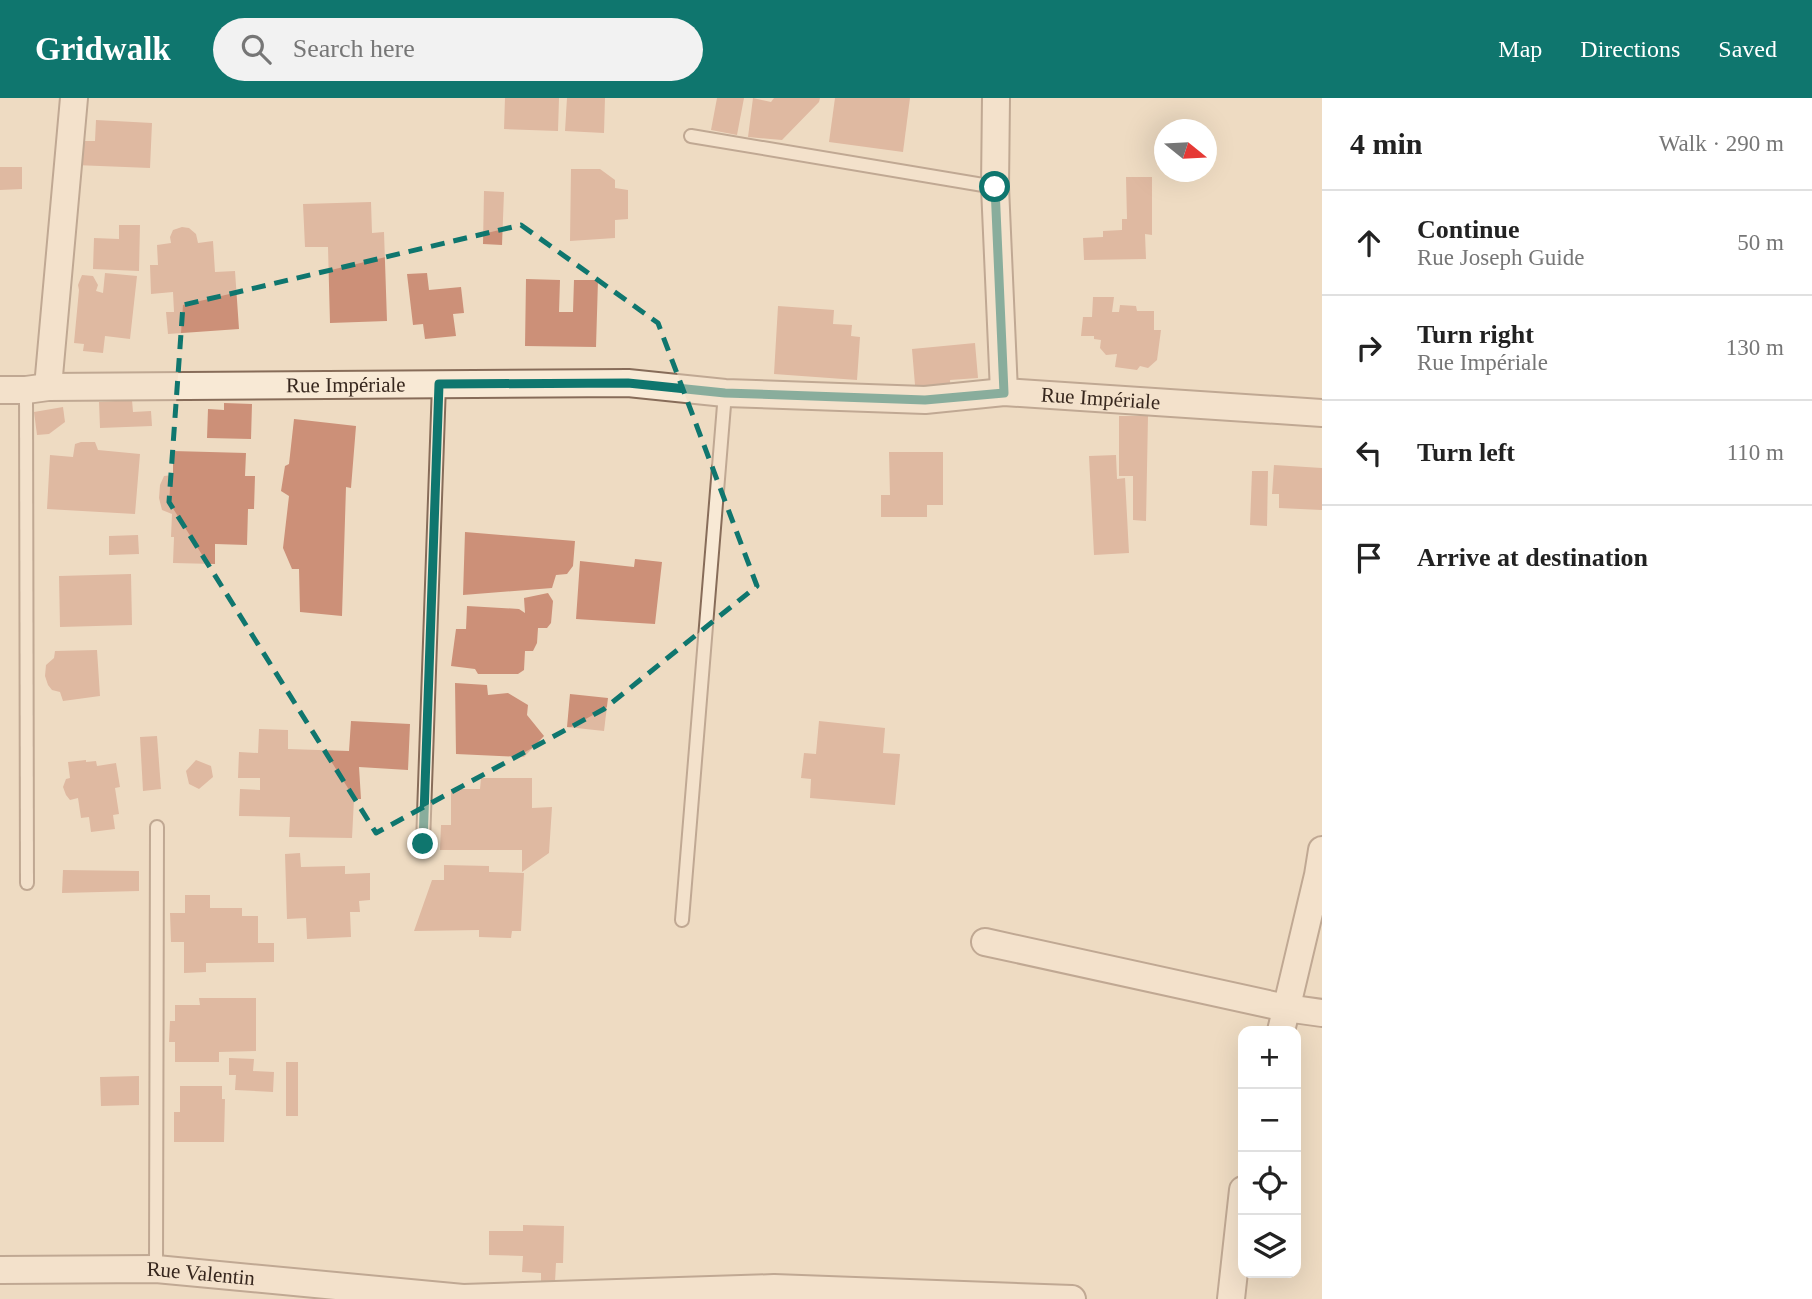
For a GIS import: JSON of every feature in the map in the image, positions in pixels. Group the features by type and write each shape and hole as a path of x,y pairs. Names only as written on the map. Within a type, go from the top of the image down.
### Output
{"street":[{"path":"25,389 74,98"},
{"path":"996,98 995,187 1004,393"},
{"name":"Rue Impériale","path":"25,389 628,383 725,393 925,400 1004,393 1322,413"},
{"path":"1283,1019 1322,850"},
{"path":"985,942 1283,1019 1322,1013"},
{"path":"1231,1299 1240,1215"},
{"name":"Rue Valentin","path":"0,1270 156,1269 463,1298 774,1288 1072,1299"}],"lane":[{"path":"691,136 995,187"},
{"path":"423,844 439,384"},
{"path":"25,389 27,883"},
{"path":"682,920 725,393"},
{"path":"156,1269 157,827"}],"highlighted area":[{"path":"521,225 658,323 757,586 604,709 376,833 169,502 183,305"}],"building":[{"path":"505,98 559,98 558,131 504,129"},
{"path":"567,98 605,98 604,133 565,131"},
{"path":"717,98 744,98 737,135 711,130"},
{"path":"753,98 771,102 774,98 820,98 782,140 748,137"},
{"path":"835,98 910,98 903,152 829,142"},
{"path":"96,120 152,123 150,168 75,165 77,141 95,141"},
{"path":"0,167 22,167 22,189 0,190"},
{"path":"571,169 600,169 615,180 615,188 628,190 628,219 615,220 615,238 570,241"},
{"path":"1126,177 1152,177 1152,235 1145,234 1146,259 1084,260 1083,238 1103,237 1103,231 1122,230 1122,219 1127,219"},
{"path":"484,191 504,192 502,245 483,244"},
{"path":"371,202 372,233 384,232 387,321 330,323 328,247 305,247 303,204"},
{"path":"119,225 140,225 139,271 93,269 94,238 119,239"},
{"path":"189,228 196,234 198,243 213,241 215,272 235,271 239,329 168,334 166,312 174,312 173,292 151,294 150,265 158,265 157,245 171,243 173,230"},
{"path":"105,273 137,276 130,339 105,336 103,353 83,351 84,344 74,343 78,285 82,275 93,276 98,285 96,291 103,293"},
{"path":"427,273 429,290 461,287 464,313 453,314 456,336 425,339 423,324 413,325 407,274"},
{"path":"526,279 560,280 559,312 573,312 574,280 598,280 596,347 525,346"},
{"path":"1093,297 1114,297 1112,312 1119,312 1120,305 1136,306 1137,311 1154,311 1154,330 1161,330 1157,360 1148,368 1140,366 1137,370 1115,367 1117,354 1106,355 1100,348 1101,340 1094,339 1094,336 1081,336 1083,317 1092,317"},
{"path":"778,306 834,310 833,324 852,325 851,336 860,337 857,380 774,374"},
{"path":"975,343 978,378 950,380 951,394 916,397 912,349"},
{"path":"132,400 133,412 151,411 152,426 100,428 99,402"},
{"path":"224,403 252,404 251,439 207,438 208,409 224,410"},
{"path":"63,407 65,422 49,434 37,435 34,412"},
{"path":"1119,416 1148,416 1146,521 1133,520 1133,476 1119,476"},
{"path":"294,419 356,426 351,488 346,487 342,616 300,612 299,569 292,569 283,548 289,496 281,491 285,466 289,464"},
{"path":"95,442 98,450 140,454 135,514 47,509 50,455 73,457 75,444"},
{"path":"173,451 246,453 245,476 255,476 254,509 248,509 247,545 215,544 215,564 173,563 172,514 162,510 159,498 164,476 173,475"},
{"path":"889,452 943,452 943,505 927,505 927,517 881,517 881,495 890,495"},
{"path":"1116,455 1117,479 1125,478 1129,553 1094,555 1089,456"},
{"path":"1274,465 1322,468 1322,510 1279,508 1279,494 1272,494"},
{"path":"1252,471 1268,471 1267,526 1250,525"},
{"path":"465,532 575,541 573,566 567,574 556,575 552,588 463,595"},
{"path":"138,535 139,554 109,555 109,536"},
{"path":"635,559 662,562 655,624 576,619 580,561 634,567"},
{"path":"131,574 132,625 60,627 59,576"},
{"path":"548,593 553,601 551,623 547,628 538,628 537,643 533,651 525,651 524,670 518,674 478,674 475,669 451,666 456,629 466,629 467,606 519,609 525,613 524,598"},
{"path":"97,650 100,696 63,701 60,692 52,690 48,685 45,676 46,665 54,658 55,651"},
{"path":"455,683 487,685 488,695 508,693 528,705 527,715 544,736 524,757 456,754"},
{"path":"570,694 608,698 604,731 567,727"},
{"path":"351,721 410,724 408,770 359,767 361,799 354,799 352,838 289,837 290,817 239,816 240,789 260,790 260,778 238,778 239,752 258,753 259,729 288,730 288,749 349,751"},
{"path":"819,721 885,728 883,753 900,754 895,805 810,798 811,779 801,778 804,753 816,754"},
{"path":"157,736 161,789 143,791 140,737"},
{"path":"196,760 211,766 213,777 199,789 189,784 186,771"},
{"path":"96,761 97,766 116,763 120,787 115,788 119,814 113,815 115,829 91,832 89,817 81,818 78,798 70,800 66,795 63,787 66,779 70,778 68,762"},
{"path":"481,778 532,778 532,808 552,807 549,853 522,872 522,850 440,850 441,825 451,825 451,789 480,789"},
{"path":"300,853 301,867 345,866 345,874 370,873 370,900 359,901 360,912 350,912 351,937 307,939 306,918 287,919 285,854"},
{"path":"444,865 489,866 489,872 524,873 521,931 512,931 511,938 479,937 479,930 414,931 432,880 444,880"},
{"path":"63,870 139,871 139,891 62,893"},
{"path":"185,895 210,895 210,908 242,908 242,916 258,916 258,943 274,943 274,962 206,963 206,972 184,973 184,942 171,942 170,913 185,913"},
{"path":"199,998 256,998 256,1051 219,1052 219,1062 175,1062 175,1042 169,1042 170,1021 175,1021 175,1005 200,1005"},
{"path":"229,1058 254,1059 253,1071 274,1072 273,1092 235,1090 236,1075 229,1075"},
{"path":"286,1062 298,1062 298,1116 286,1116"},
{"path":"139,1076 139,1105 101,1106 100,1077"},
{"path":"180,1086 222,1086 222,1099 225,1099 224,1142 174,1142 174,1112 180,1112"},
{"path":"523,1225 564,1226 563,1263 556,1263 555,1282 541,1282 541,1273 522,1272 523,1256 489,1255 489,1231 523,1231"}],"route":[{"path":"423,844 439,384 628,383 725,393 925,400 1004,393 995,187"}]}
